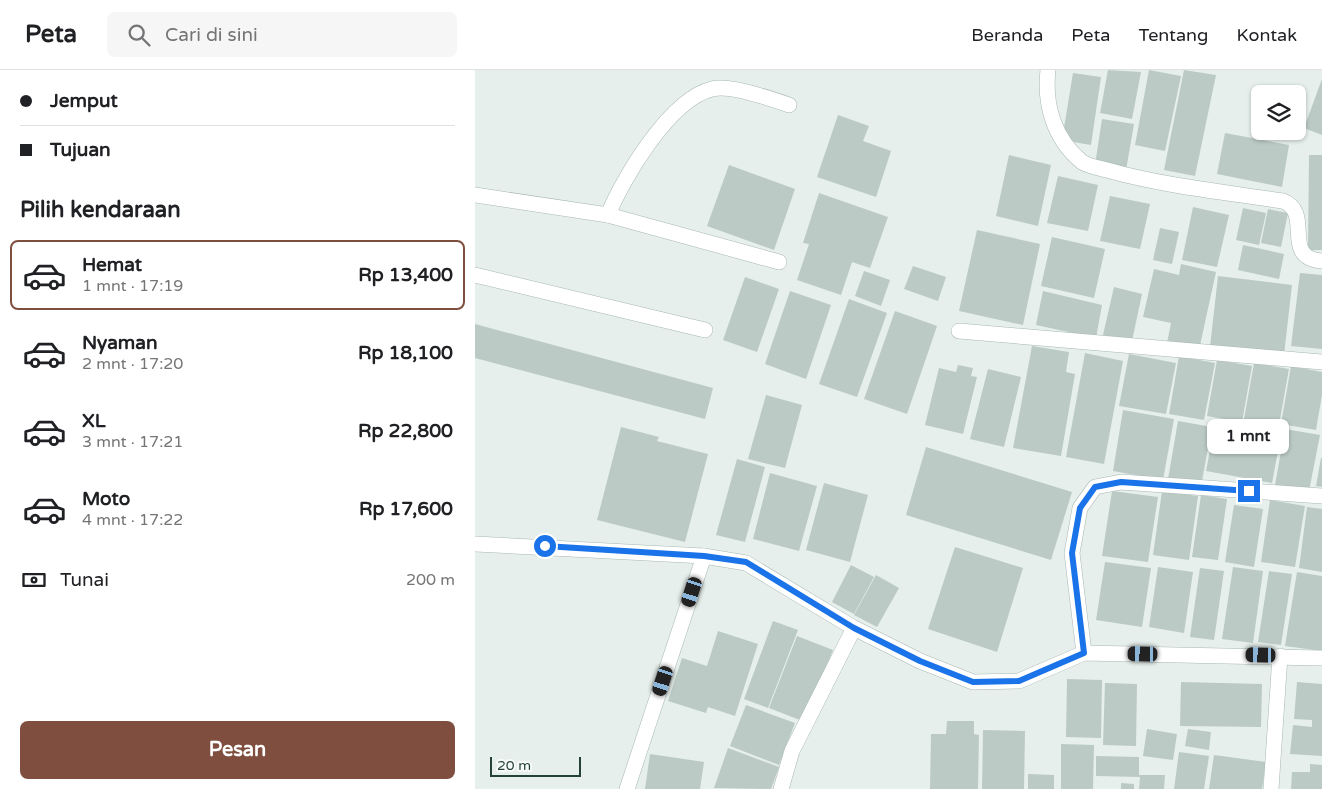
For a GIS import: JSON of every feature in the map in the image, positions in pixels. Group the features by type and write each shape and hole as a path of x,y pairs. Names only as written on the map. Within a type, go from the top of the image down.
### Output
{"street":[{"path":"1048,70 1046,86 1052,120 1061,141 1083,163 1139,179 1283,200 1292,204 1296,210 1300,246 1305,255 1314,261 1322,261"},
{"path":"608,216 617,193 648,144 678,110 696,95 713,88 760,94 789,105"},
{"path":"475,195 608,216 779,262"},
{"path":"475,275 705,330"},
{"path":"959,331 1322,362"},
{"path":"1084,653 1072,553 1080,508 1095,487 1121,482 1322,496"},
{"path":"475,544 704,556 746,562 854,628 920,661 973,682 1019,681 1084,653 1322,658"},
{"path":"627,789 704,556"},
{"path":"781,789 792,751 854,628"},
{"path":"1271,789 1280,656"}],"building":[{"path":"1108,70 1141,72 1132,119 1100,113"},
{"path":"1149,70 1181,76 1165,151 1135,145"},
{"path":"1184,70 1216,75 1195,176 1164,170"},
{"path":"1073,73 1101,77 1091,145 1062,140"},
{"path":"1322,79 1322,135 1306,129 1306,123"},
{"path":"838,115 869,126 863,141 891,151 876,197 817,177"},
{"path":"1102,119 1134,124 1126,170 1095,165"},
{"path":"1225,133 1251,138 1251,140 1289,145 1282,187 1217,174"},
{"path":"1009,155 1051,165 1038,226 996,216"},
{"path":"1309,155 1322,155 1322,250 1308,250"},
{"path":"729,165 795,189 774,250 707,226"},
{"path":"1058,176 1098,185 1088,231 1047,223"},
{"path":"819,193 888,217 870,268 852,262 841,295 797,280 809,244 803,243"},
{"path":"1110,196 1150,204 1140,249 1100,241"},
{"path":"1193,207 1229,215 1217,267 1182,260"},
{"path":"1243,208 1266,213 1259,245 1236,240"},
{"path":"1268,209 1288,213 1281,247 1261,243"},
{"path":"1160,228 1179,232 1172,264 1153,260"},
{"path":"977,230 1040,244 1023,325 959,311"},
{"path":"1052,237 1105,249 1094,298 1041,286"},
{"path":"1243,245 1284,254 1279,279 1238,270"},
{"path":"1181,264 1216,272 1199,350 1167,343 1171,323 1143,317 1154,269 1179,275"},
{"path":"913,266 946,277 938,301 904,289"},
{"path":"864,271 890,280 881,306 855,296"},
{"path":"1300,273 1322,275 1322,349 1291,346"},
{"path":"1218,276 1292,285 1284,355 1210,347"},
{"path":"745,277 779,289 757,352 723,340"},
{"path":"1114,287 1142,294 1132,341 1103,335"},
{"path":"790,291 831,305 806,379 765,364"},
{"path":"1043,291 1102,305 1096,338 1036,325"},
{"path":"849,299 887,313 857,397 819,384"},
{"path":"895,311 937,326 907,414 864,399"},
{"path":"475,324 713,388 705,419 475,358"},
{"path":"1032,346 1069,352 1066,372 1075,374 1061,456 1013,448"},
{"path":"1085,353 1123,361 1104,464 1066,457"},
{"path":"1129,354 1176,363 1166,414 1119,406"},
{"path":"1179,356 1215,363 1204,420 1169,414"},
{"path":"1217,360 1252,366 1242,422 1207,416"},
{"path":"1254,363 1289,369 1279,425 1244,419"},
{"path":"958,365 973,368 971,376 977,377 963,434 925,425 939,368 956,372"},
{"path":"1291,366 1322,372 1322,395 1316,430 1281,424"},
{"path":"988,369 1021,377 1004,447 970,439"},
{"path":"766,395 802,405 785,468 748,459"},
{"path":"1123,410 1174,419 1163,480 1113,471"},
{"path":"1216,419 1282,430 1272,483 1206,471"},
{"path":"1178,421 1212,427 1201,486 1168,479"},
{"path":"621,427 659,437 657,441 708,454 685,542 597,520"},
{"path":"1285,429 1320,435 1309,491 1275,485"},
{"path":"926,447 1072,492 1051,560 906,515"},
{"path":"1322,458 1322,487 1316,486"},
{"path":"737,459 765,467 745,542 716,535"},
{"path":"770,473 817,486 799,551 753,539"},
{"path":"824,483 868,495 850,562 806,550"},
{"path":"1112,491 1158,497 1148,562 1102,556"},
{"path":"1162,491 1198,496 1189,560 1153,555"},
{"path":"1201,495 1227,499 1218,560 1192,557"},
{"path":"1270,500 1305,506 1295,567 1261,562"},
{"path":"1234,505 1263,509 1254,567 1225,562"},
{"path":"1307,507 1322,509 1322,572 1299,568"},
{"path":"955,547 1023,568 997,652 928,629"},
{"path":"1105,562 1151,568 1142,627 1096,620"},
{"path":"851,565 874,577 854,614 832,602"},
{"path":"1158,567 1193,572 1184,633 1149,627"},
{"path":"1233,567 1263,571 1253,643 1222,639"},
{"path":"1200,568 1224,571 1214,640 1190,637"},
{"path":"1269,571 1292,574 1281,645 1258,642"},
{"path":"1297,572 1322,576 1322,651 1285,646"},
{"path":"876,575 899,588 877,627 854,615"},
{"path":"773,621 798,630 768,708 744,699"},
{"path":"718,631 758,644 735,716 708,707 706,713 668,701 682,658 707,666"},
{"path":"797,636 833,650 805,722 769,708"},
{"path":"1067,679 1102,680 1101,738 1066,737"},
{"path":"1181,682 1262,684 1261,727 1180,726"},
{"path":"1297,682 1322,684 1322,756 1290,754 1293,725 1312,727 1312,720 1294,719"},
{"path":"1105,683 1137,684 1136,746 1103,745"},
{"path":"746,705 795,723 779,765 730,746"},
{"path":"947,721 974,721 974,734 979,735 978,789 930,789 931,734 946,734"},
{"path":"1147,729 1177,734 1173,760 1143,756"},
{"path":"1188,729 1211,732 1209,750 1185,746"},
{"path":"983,730 1025,731 1024,789 982,789"},
{"path":"1061,744 1094,745 1093,789 1061,789"},
{"path":"728,748 779,767 771,789 714,788"},
{"path":"1179,752 1209,756 1204,789 1174,789"},
{"path":"650,754 704,762 700,789 645,789"},
{"path":"1214,755 1266,762 1262,789 1209,789"},
{"path":"1096,756 1139,757 1139,775 1165,775 1164,789 1139,789 1140,777 1096,776"},
{"path":"1310,764 1322,765 1322,789 1291,789 1292,772 1310,772"},
{"path":"1028,774 1054,775 1054,789 1028,789"},
{"path":"1121,783 1134,784 1134,789 1121,789"}],"route":[{"path":"545,546 718,557 746,562 854,628 920,661 973,682 1019,681 1084,653 1072,553 1080,508 1095,487 1121,482 1249,491"}]}
